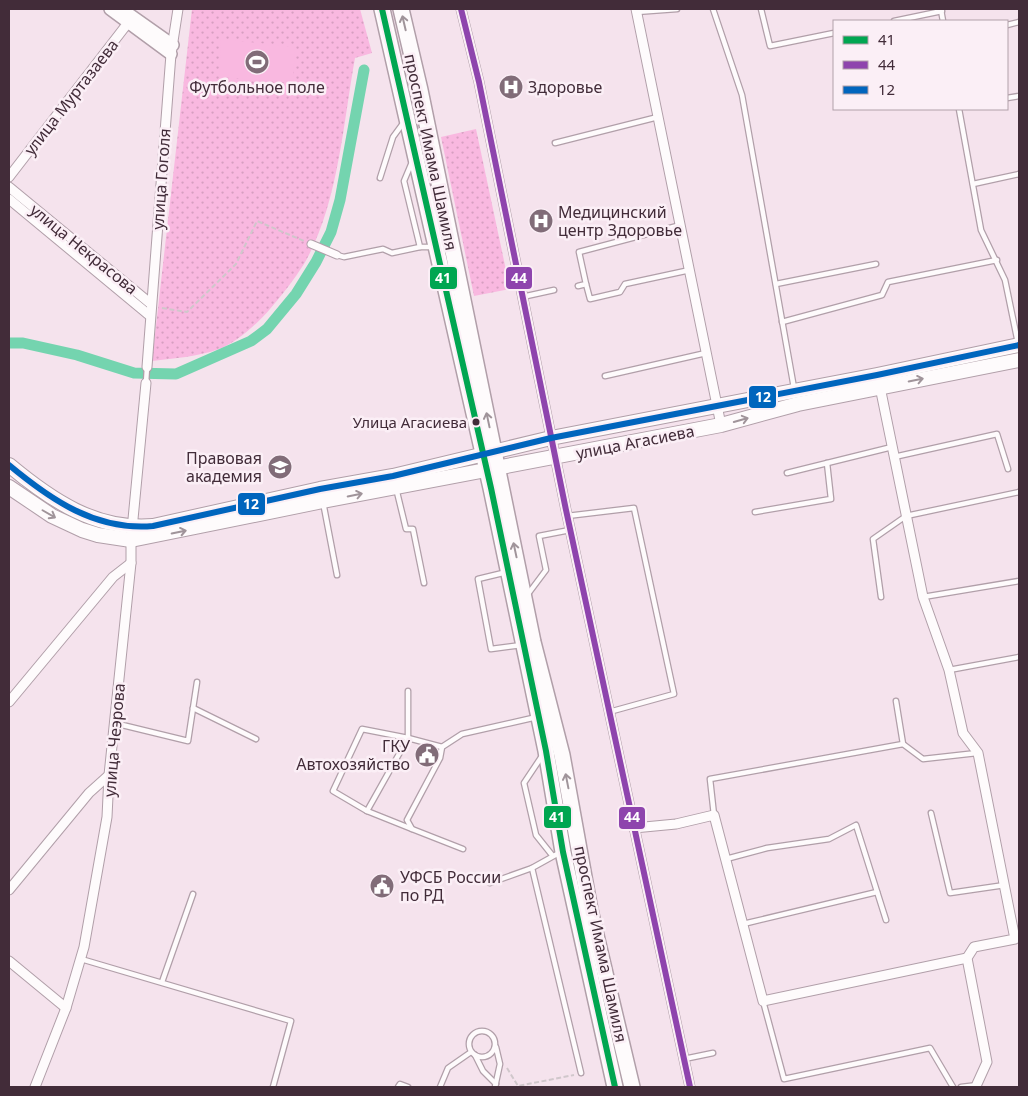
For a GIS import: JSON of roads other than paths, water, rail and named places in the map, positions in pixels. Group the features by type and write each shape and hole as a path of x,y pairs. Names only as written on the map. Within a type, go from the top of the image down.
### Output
{"main road":[{"name":"проспект Имама Шамиля","path":"382,9 436,248 526,598 534,642 562,755 590,910 632,1087"},
{"name":"проспект Имама Шамиля","path":"401,9 420,90 489,453"},
{"name":"улица Агасиева","path":"878,381 1019,346"},
{"name":"улица Агасиева","path":"132,534 153,526 321,495 551,438 719,406 797,397 878,381 1019,360"},
{"name":"улица Агасиева","path":"321,495 396,487 721,425 797,397"},
{"path":"9,465 45,494 88,517 132,534"},
{"name":"проспект Имама Шамиля","path":"493,469 508,572 546,751 558,854 615,1087"},
{"path":"9,488 52,516 82,530 98,535 132,534"}],"street":[{"path":"110,9 130,20 172,50"},
{"path":"122,9 130,20"},
{"name":"улица Гоголя","path":"150,309 172,50 178,9"},
{"path":"462,9 479,82 567,516 690,1087"},
{"path":"636,10 719,406 721,425"},
{"name":"улица Муртазаева","path":"9,177 130,20"},
{"name":"улица Некрасова","path":"9,187 150,309"},
{"name":"улица Некрасова","path":"9,199 150,309"},
{"path":"311,244 337,255"},
{"path":"147,367 150,309"},
{"path":"878,381 923,597 949,670 963,732 978,753 1015,939 974,947 968,958 987,1062 978,1086"},
{"name":"улица Чеэрова","path":"35,1087 66,1008 81,959 108,817 109,775 131,563 146,383"},
{"path":"9,488 21,475"},
{"path":"9,702 113,577 131,563"},
{"path":"9,890 89,793 109,775"},
{"path":"634,828 676,824 714,815 763,1001 968,958"},
{"path":"9,960 66,1008"}],"lane":[{"path":"636,10 677,9"},
{"path":"713,9 742,95 797,397"},
{"path":"761,9 770,46 833,33"},
{"path":"898,20 941,10"},
{"path":"959,110 981,230 1005,280 1019,346"},
{"path":"555,142 658,117"},
{"path":"380,178 393,138 407,118"},
{"path":"415,154 404,181 420,247"},
{"path":"973,184 1019,174"},
{"path":"681,226 579,252 590,300 620,292 625,284 690,270"},
{"path":"337,255 344,257 383,249 392,253 420,247 436,248"},
{"path":"782,322 882,295 888,282 997,260"},
{"path":"776,284 876,264"},
{"path":"578,286 586,284"},
{"path":"522,297 554,290"},
{"path":"605,376 707,353"},
{"path":"146,383 147,367"},
{"path":"894,457 997,434 1008,469"},
{"path":"787,473 892,447"},
{"path":"755,512 831,499 827,463"},
{"path":"396,487 406,529 413,529 424,583"},
{"path":"881,597 873,539 906,516 1019,492"},
{"path":"321,495 337,575"},
{"path":"567,516 634,508 674,694 609,712"},
{"path":"526,598 546,570 539,536 570,530"},
{"path":"508,572 478,579 491,649 523,645"},
{"path":"923,597 1019,581"},
{"path":"949,670 1019,657"},
{"path":"114,723 188,741 197,682"},
{"path":"367,811 408,738 408,691"},
{"path":"896,701 903,744 923,760 978,753"},
{"path":"193,708 256,739"},
{"path":"412,829 408,820 440,758 442,747 462,734 539,716"},
{"path":"442,747 362,729 333,791 367,811 462,848"},
{"path":"714,815 710,779 903,744"},
{"path":"490,884 532,868 558,854 536,835 524,783 546,751"},
{"path":"931,812 950,893 1005,885"},
{"path":"726,859 767,848 829,839 856,825 886,920"},
{"path":"532,868 581,1073"},
{"path":"743,924 877,892"},
{"path":"162,982 193,894"},
{"path":"81,959 291,1021 272,1087"},
{"path":"763,1001 784,1079 930,1048 953,1087"},
{"path":"476,1032 490,1033 496,1045 500,1064 495,1085 473,1053 470,1038 476,1032"},
{"path":"440,1087 448,1068 473,1053 488,1056 496,1045"},
{"path":"684,1059 713,1053"},
{"path":"398,1087 400,1084 408,1087"},
{"path":"960,1087 978,1086"}],"waterway":[{"path":"9,343 23,343 77,355 134,373 176,374 251,341 267,329 296,294 316,262 331,232 340,200 364,70"}],"place":[{"name":"Футбольное поле","path":"257,62"},
{"name":"Здоровье","path":"511,87"},
{"name":"Медицинский центр Здоровье","path":"541,221"},
{"name":"Улица Агасиева","path":"476,422"},
{"name":"Правовая академия","path":"280,467"},
{"name":"ГКУ Автохозяйство","path":"427,755"},
{"name":"УФСБ России по РД","path":"382,886"}]}
